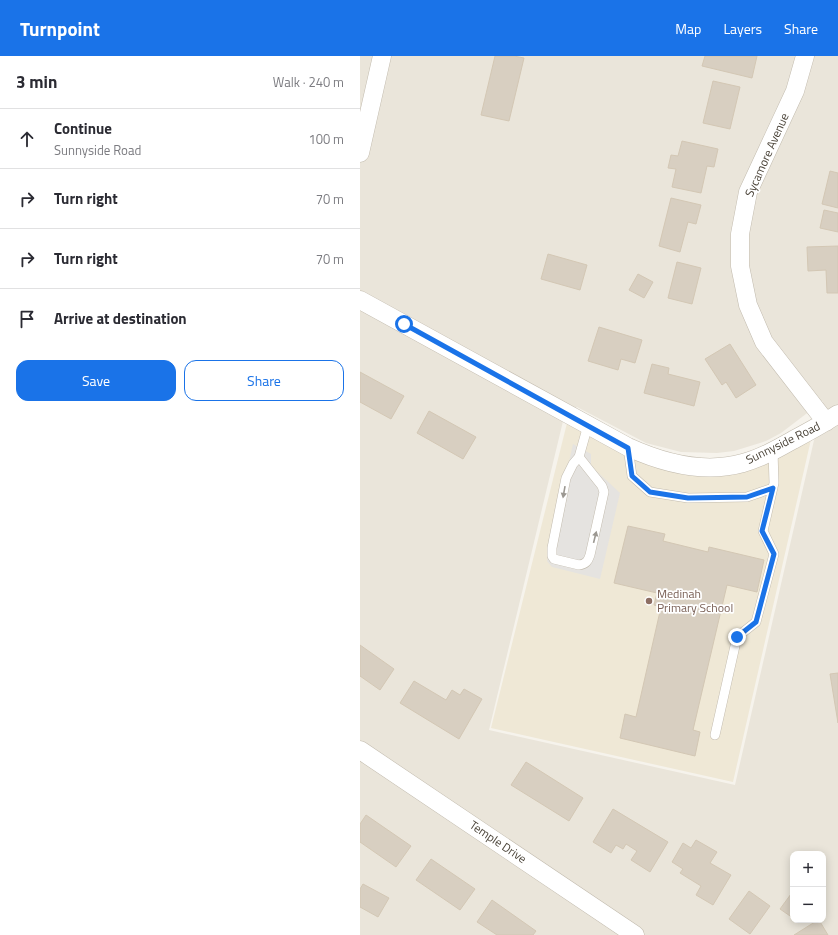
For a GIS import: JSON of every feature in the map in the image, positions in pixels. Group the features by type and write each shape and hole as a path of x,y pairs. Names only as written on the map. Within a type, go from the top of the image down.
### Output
{"street":[{"path":"360,154 382,56"},
{"name":"Sycamore Avenue","path":"805,56 795,91 748,192 740,234 740,266 748,305 764,342 832,418"},
{"name":"Sunnyside Road","path":"360,300 628,448 652,458 687,466 717,467 742,463 773,451 832,418"},
{"name":"Temple Drive","path":"360,750 635,935"}],"lane":[{"path":"579,457 602,486 604,492 590,555 584,564 579,565 554,559 552,556 552,548 566,478 573,464 579,457 588,425"},
{"path":"628,448 632,476 650,492 688,498 747,497 773,488"},
{"path":"715,735 737,637 756,622 774,554 762,531 773,488 773,451"}],"shaded area":[{"path":"360,56 838,56 838,935 360,935","holes":["823,401 735,785 489,730 564,417 577,407 646,443 681,452 717,453 734,451 766,441 781,433"]},
{"name":"Medinah Primary School","path":"568,419 682,471 812,435 733,782 491,728"},
{"path":"573,444 591,454 591,466 620,493 600,579 552,567 547,561"}],"building":[{"path":"495,56 514,56 524,58 509,121 481,115"},
{"path":"705,56 757,56 752,78 702,66"},
{"path":"713,81 740,87 730,129 703,123"},
{"path":"682,141 718,149 714,167 707,166 701,193 672,187 676,169 668,168 671,155 678,156"},
{"path":"830,171 838,173 838,208 822,204"},
{"path":"671,198 701,205 696,224 688,222 680,252 659,246"},
{"path":"824,210 838,213 838,232 820,228"},
{"path":"838,246 838,293 827,293 826,270 808,271 807,247"},
{"path":"548,254 587,265 580,290 541,279"},
{"path":"677,262 701,268 692,304 668,298"},
{"path":"638,274 653,282 644,298 629,290"},
{"path":"599,327 642,340 635,363 621,359 618,370 588,361"},
{"path":"730,344 756,385 736,398 726,382 722,385 705,359"},
{"path":"652,364 669,368 668,374 700,382 694,406 644,393"},
{"path":"360,372 404,396 391,419 360,402"},
{"path":"429,411 476,437 463,459 417,433"},
{"name":"Medinah Primary School","path":"628,526 665,534 663,541 708,552 709,547 764,560 757,592 727,585 693,730 700,732 695,756 620,738 625,714 636,717 661,607 654,605 657,593 614,583"},
{"path":"360,645 394,669 380,690 360,676"},
{"path":"838,673 838,723 830,674"},
{"path":"414,681 446,700 452,690 460,695 464,689 482,699 459,739 400,703"},
{"path":"526,762 583,798 569,821 511,785"},
{"path":"613,809 668,842 650,872 631,860 637,851 626,844 623,849 616,845 611,853 593,842"},
{"path":"366,815 411,846 396,867 360,842 360,824"},
{"path":"696,840 717,852 710,863 731,875 713,905 696,895 701,886 680,873 683,869 672,862 683,843 691,848"},
{"path":"431,859 475,889 460,910 416,880"},
{"path":"363,884 389,898 378,917 360,907 360,889"},
{"path":"749,891 770,906 750,934 729,919"},
{"path":"790,895 790,916 780,909"},
{"path":"492,900 536,931 533,935 497,935 477,922"},
{"path":"813,923 821,923 828,935 794,935"}],"place":[{"name":"Medinah Primary School","path":"649,601"}],"route":[{"path":"404,324 628,448 632,476 650,492 688,498 747,497 773,488 762,531 774,554 756,622 737,637"}]}
